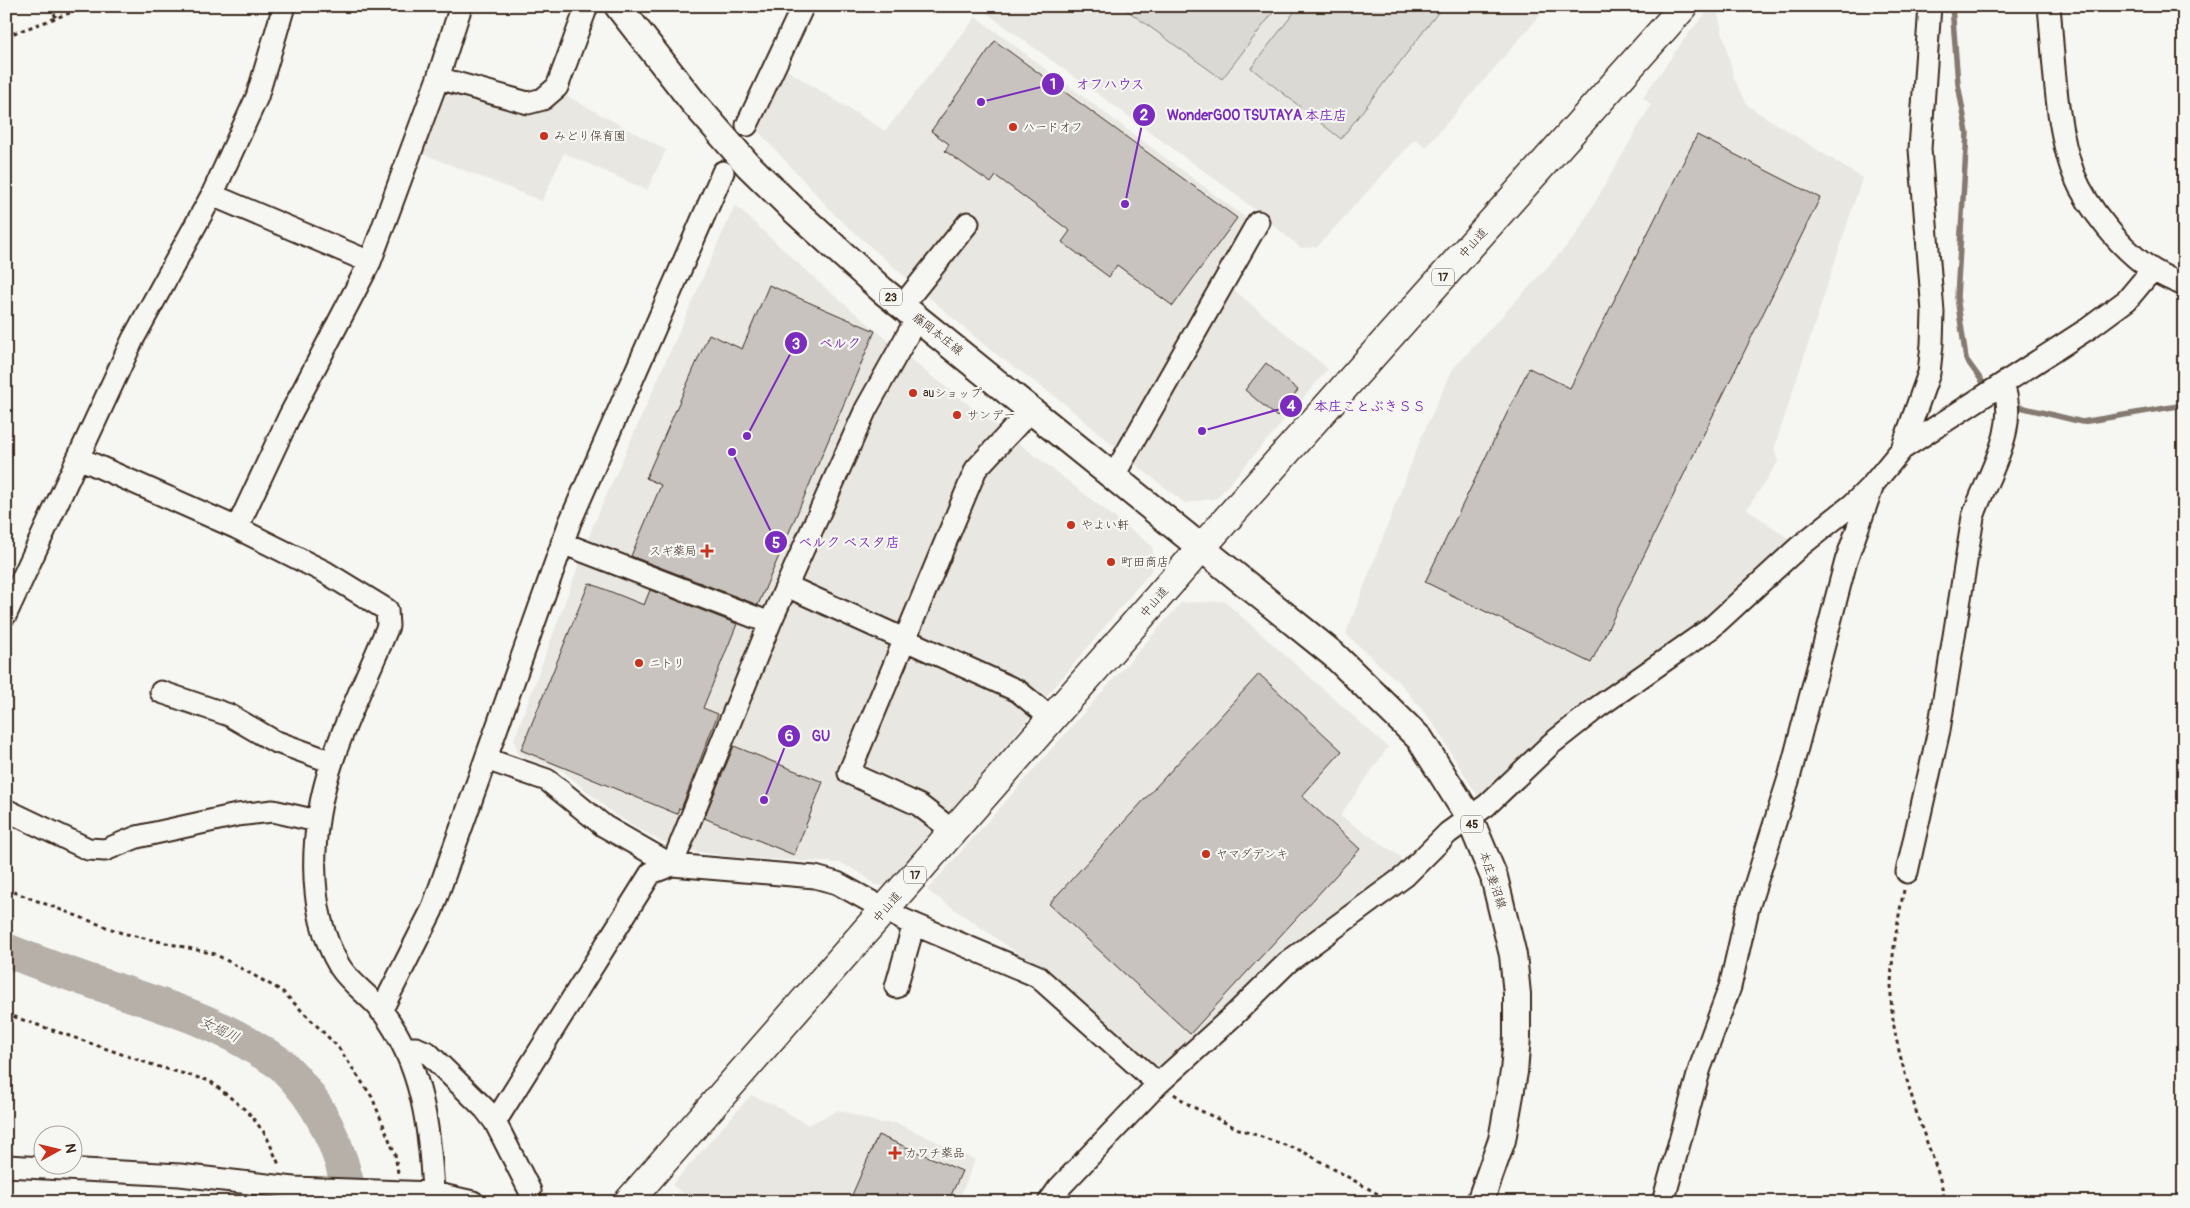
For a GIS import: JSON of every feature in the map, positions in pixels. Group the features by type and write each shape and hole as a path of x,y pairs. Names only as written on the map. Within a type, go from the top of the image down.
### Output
{"highway":[{"name":"中山道","path":"628,1202 1201,548 1684,6"}],"main road":[{"name":"藤岡本庄線","path":"618,6 693,102 748,165 794,210 910,312 1201,548"},
{"name":"本庄妻沼線","path":"1201,548 1334,654 1420,739 1469,817 1494,877 1505,916 1517,994 1518,1037 1508,1107 1502,1140 1480,1202"}],"street":[{"path":"6,614 133,339 212,195 258,98 284,6"},
{"path":"237,528 290,415 370,262 438,78 461,6"},
{"path":"438,78 528,103 543,99 557,87 587,6"},
{"path":"747,125 803,6"},
{"path":"1049,1202 1059,1188 1158,1084 1233,1016 1288,962 1418,866 1448,833 1487,806 1551,744 1598,707 1711,628 1799,546 1853,504 1874,483 1902,449 1929,373 1932,344 1933,312 1920,149 1930,6"},
{"path":"2049,6 2064,141 2075,175 2106,224 2127,248 2152,270 2184,286"},
{"path":"381,1011 432,910 562,543 723,172"},
{"path":"212,195 370,262"},
{"path":"1113,477 1258,222"},
{"path":"495,1122 651,873 672,865 770,623 910,312 968,223"},
{"path":"1902,449 1998,398 2127,300 2152,270"},
{"path":"1907,872 1939,730 1973,517 2000,452 1998,398"},
{"path":"953,831 918,805 849,773 976,468 1030,410"},
{"path":"79,458 237,528 325,572 387,610 388,626 332,762 318,821 314,874 318,909 328,939 341,968 381,1011 406,1048 421,1094 432,1166 433,1194"},
{"path":"1663,1202 1700,1068 1730,986 1748,908 1789,778 1846,562 1874,483"},
{"path":"562,543 770,623"},
{"path":"787,586 1018,691 1052,719"},
{"path":"161,692 230,715 274,741 332,762"},
{"path":"486,759 547,780 604,826 672,865 815,877 837,883 884,910 914,924 1037,976 1158,1084"},
{"path":"6,810 88,849 105,850 137,837 237,815 273,811 318,821"},
{"path":"896,987 914,924"},
{"path":"406,1048 416,1048 428,1053 471,1095 495,1122 530,1191"},
{"path":"6,1166 180,1175 289,1188 401,1191 433,1194 473,1202"}],"path":[{"path":"51,6 56,18"},
{"path":"6,36 89,6"},
{"path":"1907,872 1893,956 1891,992 1894,1031 1916,1111 1943,1188 1945,1202"},
{"path":"6,889 122,933 215,954 282,990 338,1047 372,1097 395,1154 401,1191"},
{"path":"6,1014 156,1066 210,1081 248,1112 266,1135 289,1188"},
{"path":"1158,1084 1191,1106 1236,1128 1302,1151 1392,1202"}],"shaded area":[{"path":"977,6 1548,6 1426,147 1415,139 1317,247 1301,248 1238,196"},
{"path":"1121,6 1278,6 1222,79"},
{"path":"1299,6 1443,6 1341,139 1251,68"},
{"path":"1712,6 1716,6 1734,79 1748,106 1862,178 1774,449 1778,462 1747,509 1792,541 1739,588 1708,622 1482,803 1433,723 1402,685 1346,634 1421,438 1453,369 1575,237 1651,105 1643,97 1688,34"},
{"path":"976,17 1246,218 1122,446 1113,445 1060,400 989,349 910,281 839,219 758,131 785,69 885,131"},
{"path":"441,90 527,109 561,93 666,150 647,190 564,153 542,201 421,153"},
{"path":"735,205 815,279 916,364 1152,546 1156,565 889,886 875,885 861,873 841,863 735,857 693,851 662,842 614,814 563,771 519,755 514,740 593,526"},
{"path":"1228,285 1328,369 1217,498 1185,503 1136,465 1134,453"},
{"path":"1224,601 1388,747 1340,816 1401,857 1400,869 1284,951 1166,1065 1153,1065 1049,975 927,890 1181,603"},
{"path":"751,1095 774,1105 808,1125 839,1110 879,1123 897,1123 975,1160 958,1202 697,1202 672,1185"}],"building":[{"path":"995,41 1237,218 1173,306 1117,265 1109,277 1062,242 1070,231 996,176 991,183 945,151 949,144 931,131"},
{"path":"1697,135 1820,198 1591,663 1425,582 1529,368 1570,388"},
{"path":"769,285 875,331 758,605 631,556 661,485 646,478 709,334 742,349"},
{"path":"1266,363 1298,390 1277,417 1245,390"},
{"name":"ニトリ","path":"589,583 644,605 650,590 737,624 703,708 718,714 681,809 679,808 677,814 521,750"},
{"path":"1259,674 1342,751 1302,796 1360,849 1190,1034 1049,904"},
{"path":"734,746 823,782 794,855 704,818"},
{"name":"カワチ薬品","path":"878,1135 962,1171 948,1202 849,1202"}],"waterway":[{"path":"1952,6 1958,84 1967,133 1957,297 1966,359 1987,388"},
{"path":"2012,405 2082,422 2184,405"},
{"name":"女堀川","path":"6,950 209,1023 280,1063 296,1079 308,1095 328,1128 342,1164 351,1202"}],"place":[{"name":"オフハウス","path":"981,102"},
{"name":"ハードオフ","path":"1013,127"},
{"name":"みどり保育園","path":"544,136"},
{"name":"WonderGOO TSUTAYA 本庄店","path":"1125,204"},
{"name":"auショップ","path":"913,393"},
{"name":"サンデー","path":"957,415"},
{"name":"本庄ことぶきＳＳ","path":"1202,431"},
{"name":"ベルク","path":"747,436"},
{"name":"ベルク ベスタ店","path":"732,452"},
{"name":"やよい軒","path":"1071,525"},
{"name":"スギ薬局","path":"707,551"},
{"name":"町田商店","path":"1111,562"},
{"name":"ニトリ","path":"639,663"},
{"name":"GU","path":"764,800"},
{"name":"ヤマダデンキ","path":"1206,854"},
{"name":"カワチ薬品","path":"895,1153"}]}
